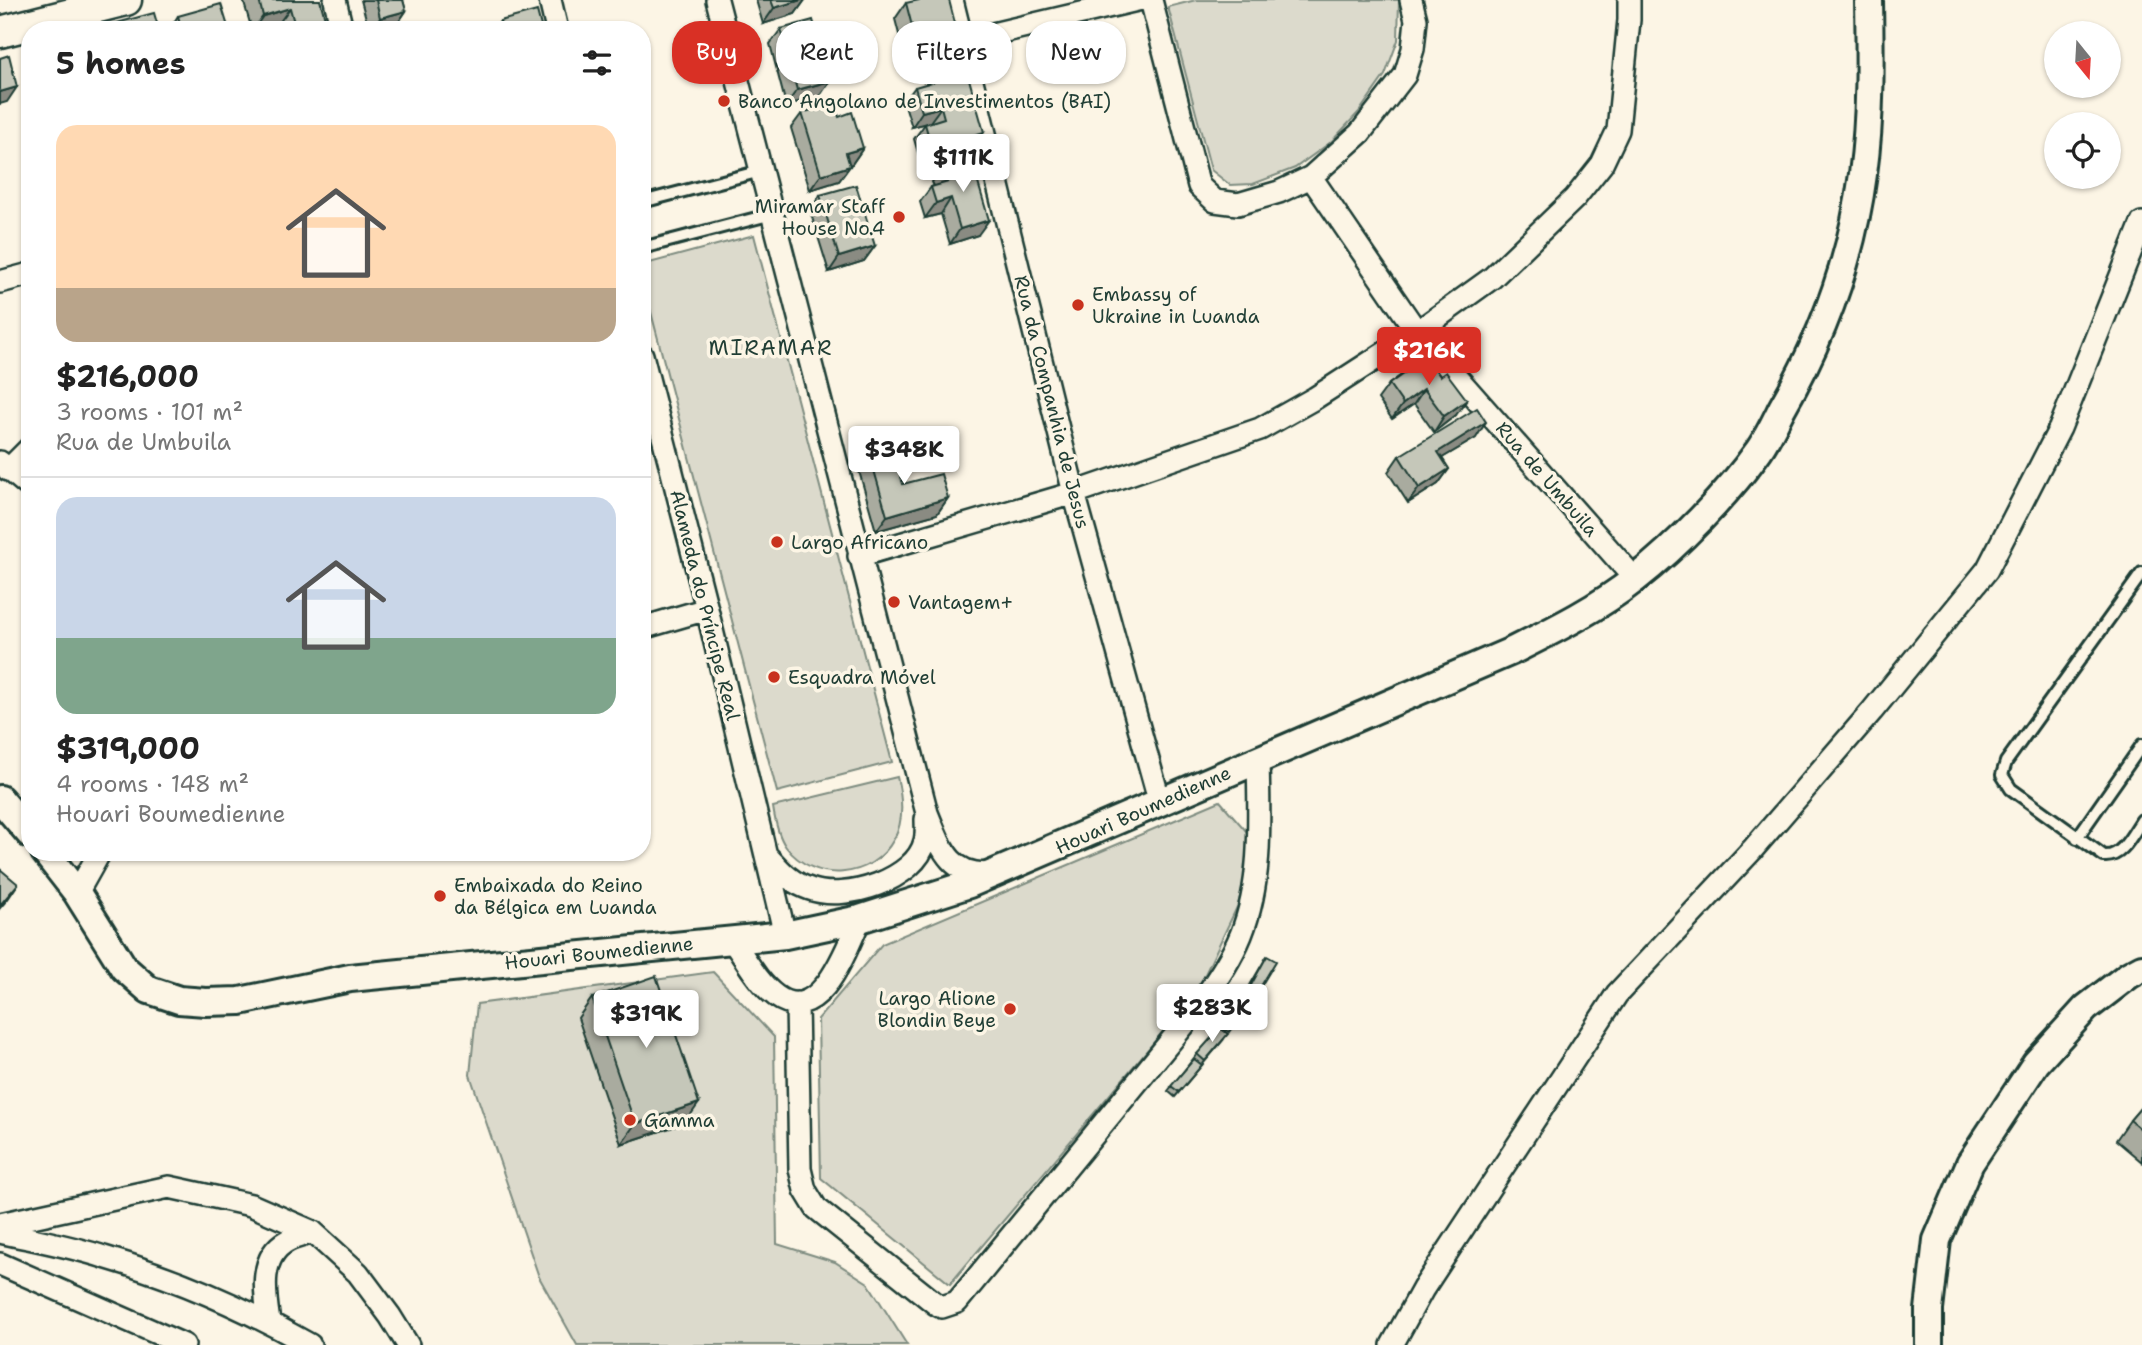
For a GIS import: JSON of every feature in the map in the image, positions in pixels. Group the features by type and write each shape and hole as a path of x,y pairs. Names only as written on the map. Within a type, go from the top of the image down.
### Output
{"main road":[{"path":"0,12 47,0"},
{"path":"43,21 126,0"},
{"path":"0,32 21,27"}],"street":[{"path":"335,0 340,21"},
{"path":"550,0 555,21"},
{"name":"Alameda do Príncipe Real","path":"717,0 927,813 943,854 964,870 982,875 998,873"},
{"name":"Rua da Companhia de Jesus","path":"952,0 958,21"},
{"path":"1012,29 1137,0"},
{"path":"1151,0 1199,186 1215,201 1238,204 1279,192 1311,177 1360,133 1405,75 1413,49 1416,20 1411,0"},
{"path":"859,555 1074,494 1260,429 1315,398 1418,332 1492,278 1575,198 1602,164 1618,130 1629,0"},
{"name":"Houari Boumedienne","path":"52,861 77,893 124,968 149,990 178,1000 240,1001 350,978 785,935 860,919 998,873 1511,652 1588,611 1635,579 1714,504 1759,449 1808,362 1833,302 1851,239 1863,175 1870,102 1869,0"},
{"name":"Rua da Companhia de Jesus","path":"974,84 1074,494 1160,803"},
{"name":"Rua de Umbuila","path":"1311,177 1418,332 1635,579"},
{"path":"1392,1345 1423,1289 1617,994 1778,820 1872,711 1987,569 2060,428 2142,223"},
{"path":"0,282 21,276"},
{"name":"Alameda do Príncipe Real","path":"651,390 707,609 785,935"},
{"path":"21,454 4,466 21,480"},
{"path":"651,625 707,609"},
{"path":"797,1003 800,1168 805,1190 816,1208 936,1304 942,1307 957,1302 1197,1009 1223,972 1241,936 1251,906 1259,826 1258,759"},
{"path":"0,799 21,824"},
{"name":"Alameda do Príncipe Real","path":"766,855 787,879 812,890 840,893 867,888 890,879 911,865 925,842 927,813"},
{"path":"77,893 95,861"},
{"path":"732,940 769,990 778,998 797,1003 813,999 829,984 860,919"},
{"path":"1929,1345 1929,1310 1937,1240 1969,1163 2036,1063 2086,1008 2142,968"},
{"path":"0,1224 169,1187 251,1205 313,1232 358,1273 408,1345"},
{"path":"0,1231 102,1256 159,1275 269,1322 310,1345"},
{"path":"269,1322 265,1276 272,1255 285,1242 313,1232"},
{"path":"0,1264 184,1345"}],"lane":[{"path":"651,200 761,171"},
{"path":"651,246 772,214"},
{"path":"2142,573 2006,762 2002,775 2011,789 2104,856 2111,857 2119,852 2142,820"},
{"path":"2077,838 2142,745"}],"shaded area":[{"path":"1196,0 1399,0 1398,40 1385,75 1359,112 1331,142 1295,168 1253,184 1230,185 1211,170 1168,7"},
{"path":"754,235 892,762 777,792 651,312 651,263"},
{"path":"897,777 901,800 900,824 884,853 872,863 858,869 827,872 798,859 783,843 773,807"},
{"path":"1220,801 1254,840 1238,905 1197,991 950,1284 821,1178 818,1019 882,944"},
{"name":"Gamma","path":"713,972 774,1037 777,1244 835,1262 868,1283 907,1345 577,1345 539,1277 470,1075 477,1004"}],"building":[{"path":"259,0 320,0 326,21 294,21 290,8 263,16"},
{"path":"376,0 403,0 406,11 380,18"},
{"path":"771,0 801,0 774,8"},
{"path":"949,0 954,21 911,21 906,3"},
{"path":"221,4 226,21 179,21 178,16"},
{"path":"537,11 540,21 500,21"},
{"path":"154,13 156,21 124,21"},
{"path":"9,55 17,87 0,92 0,58"},
{"path":"795,84 819,84 797,90"},
{"path":"925,84 970,84 984,132 932,148 925,124 944,118 941,107 922,112 915,87"},
{"path":"834,103 839,117 852,112 863,148 846,153 850,166 821,175 802,113"},
{"path":"971,159 989,220 960,229 951,198 936,203 931,187 948,182 943,167"},
{"path":"856,185 875,246 839,257 820,195"},
{"path":"1427,357 1440,376 1446,372 1467,400 1444,416 1424,389 1403,404 1389,384"},
{"path":"1477,408 1486,422 1438,452 1449,469 1419,488 1399,456"},
{"path":"893,449 903,484 941,474 948,498 887,516 870,456"},
{"path":"0,869 18,884 0,905"},
{"path":"1267,956 1276,961 1258,991 1250,987"},
{"path":"656,976 699,1103 635,1124 592,998"},
{"path":"1245,993 1253,999 1233,1027 1225,1022"},
{"path":"1220,1028 1228,1034 1205,1061 1197,1054"},
{"path":"1194,1059 1202,1065 1179,1092 1171,1086"},
{"path":"2142,1106 2142,1130 2130,1120"}],"place":[{"name":"Banco Angolano de Investimentos (BAI)","path":"724,101"},
{"name":"Miramar Staff House No.4","path":"899,217"},
{"name":"Embassy of Ukraine in Luanda","path":"1078,305"},
{"name":"Largo Africano","path":"777,542"},
{"name":"Vantagem+","path":"894,602"},
{"name":"Esquadra Móvel","path":"774,677"},
{"name":"Embaixada do Reino da Bélgica em Luanda","path":"440,896"},
{"name":"Largo Alione Blondin Beye","path":"1010,1009"},
{"name":"Gamma","path":"630,1120"}],"district":[{"name":"MIRAMAR","path":"771,348"}]}
